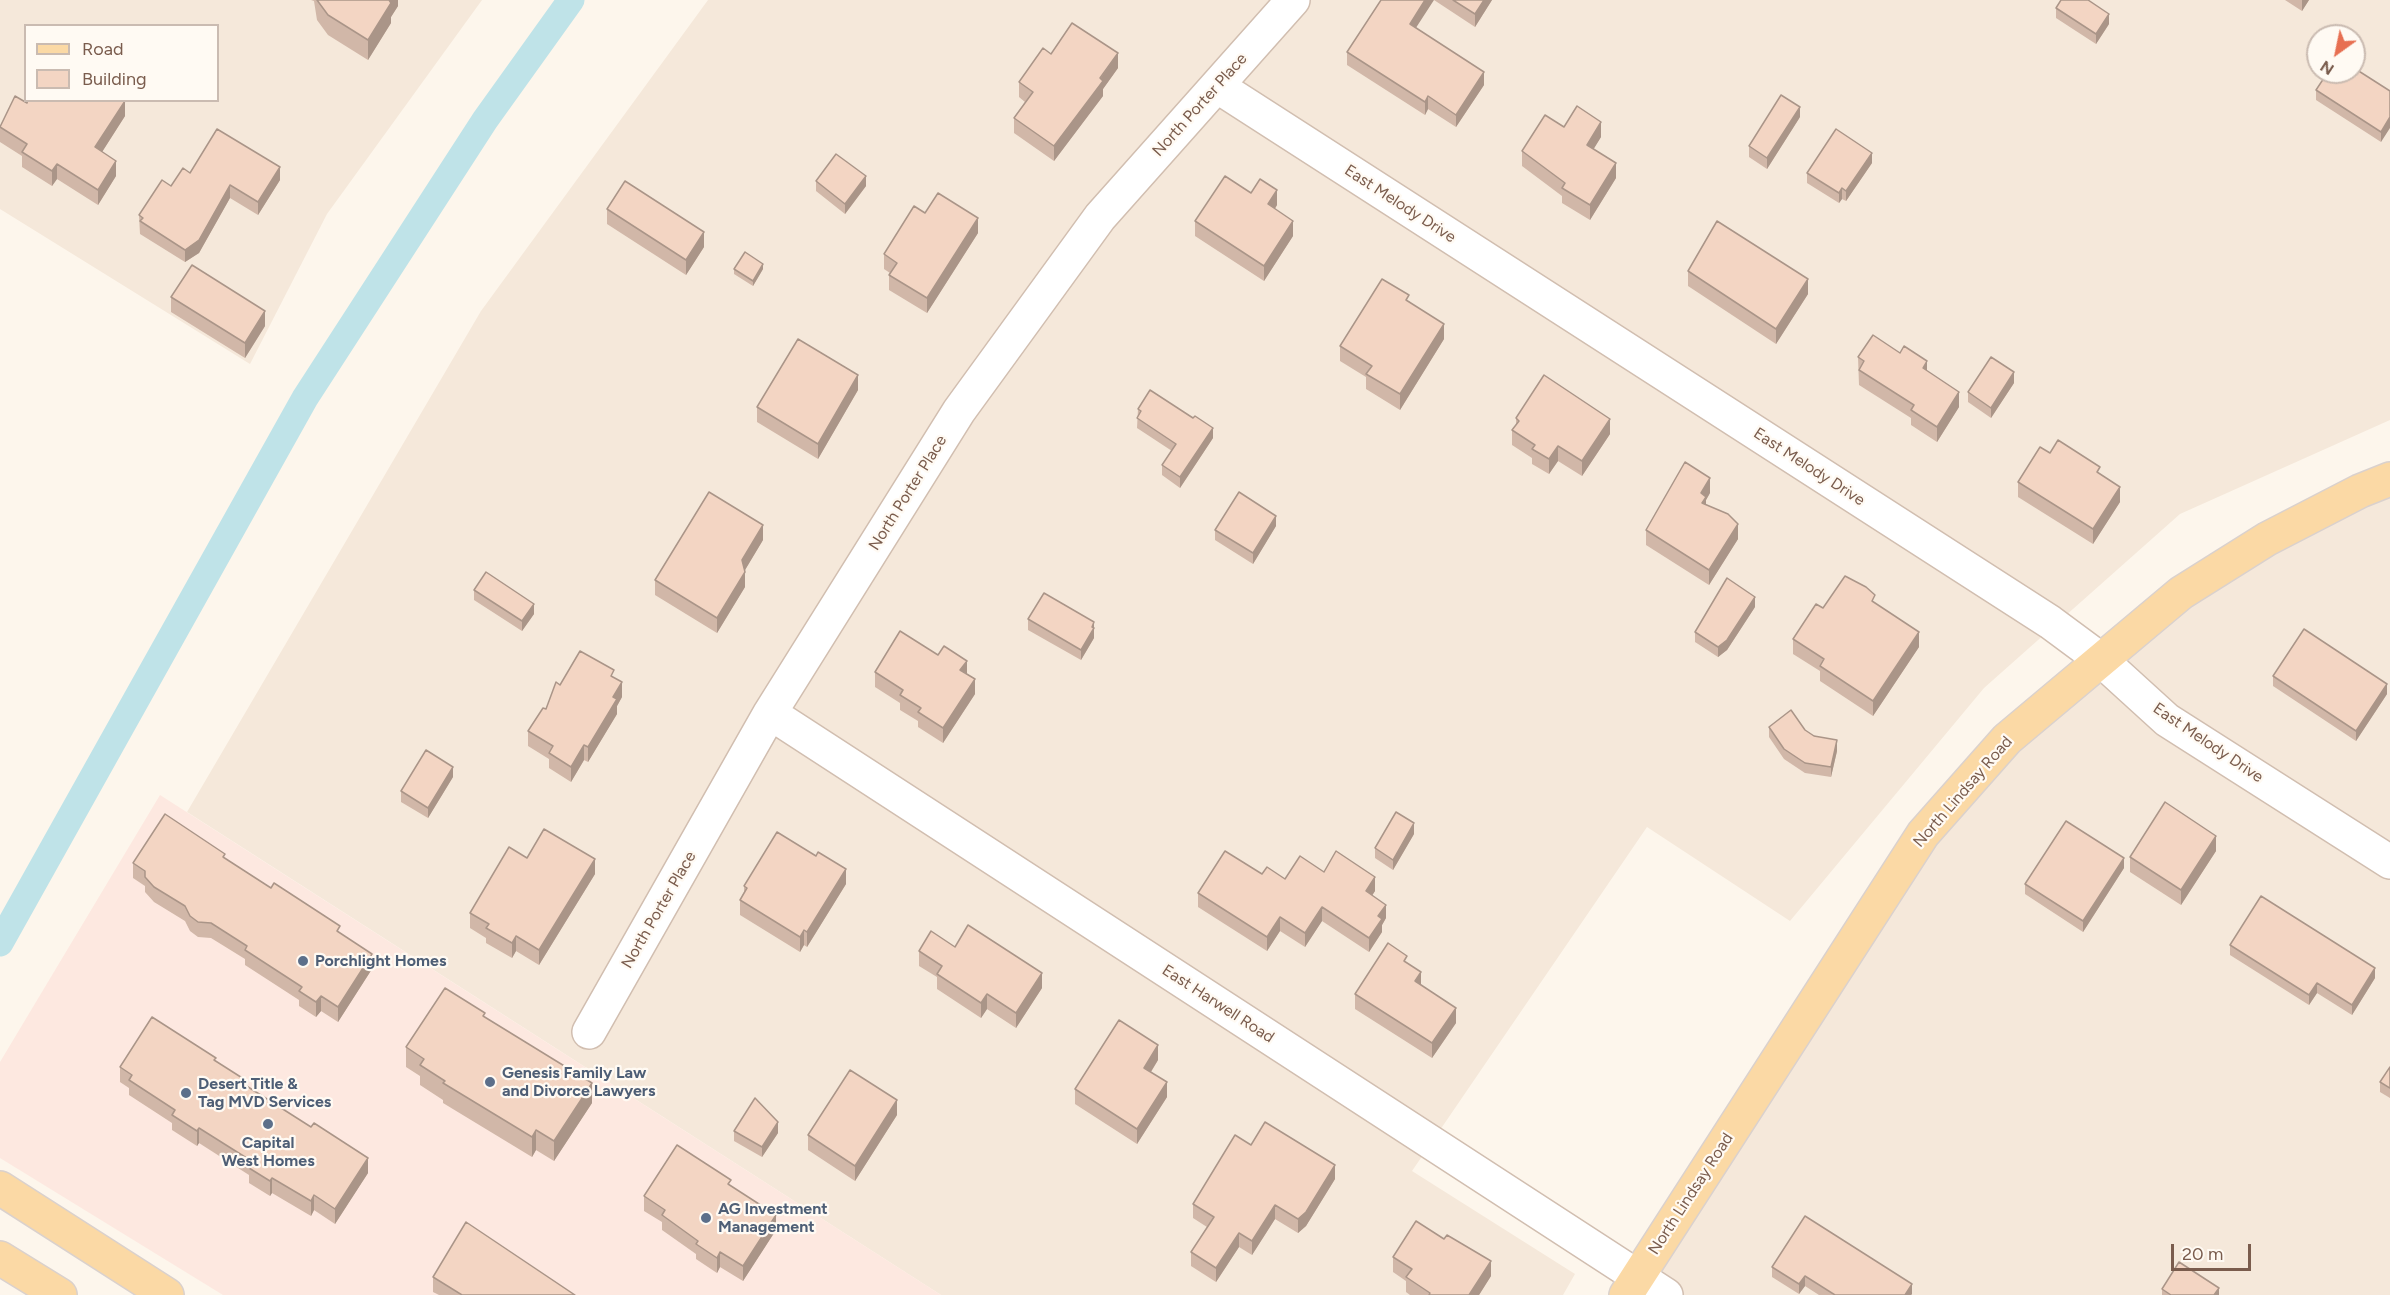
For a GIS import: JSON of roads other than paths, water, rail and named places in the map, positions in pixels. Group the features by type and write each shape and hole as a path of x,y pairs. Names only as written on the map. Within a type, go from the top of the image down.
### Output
{"main road":[{"name":"North Lindsay Road","path":"1632,1286 1923,834 2007,739 2181,592 2267,539 2360,491 2390,479"},
{"path":"0,1188 167,1295"},
{"path":"0,1257 60,1295"}],"street":[{"name":"North Porter Place","path":"589,1032 770,713 959,411 1100,217 1293,0"},
{"name":"East Melody Drive","path":"1217,86 2050,622 2100,659 2167,720 2390,862"},
{"name":"East Harwell Road","path":"770,713 1632,1286 1666,1295"}],"waterway":[{"path":"0,943 305,398 485,120 571,0"}],"place":[{"name":"Porchlight Homes","path":"303,961"},
{"name":"Genesis Family Law and Divorce Lawyers","path":"490,1082"},
{"name":"Desert Title & Tag MVD Services","path":"186,1093"},
{"name":"Capital West Homes","path":"268,1124"},
{"name":"AG Investment Management","path":"706,1218"}]}
